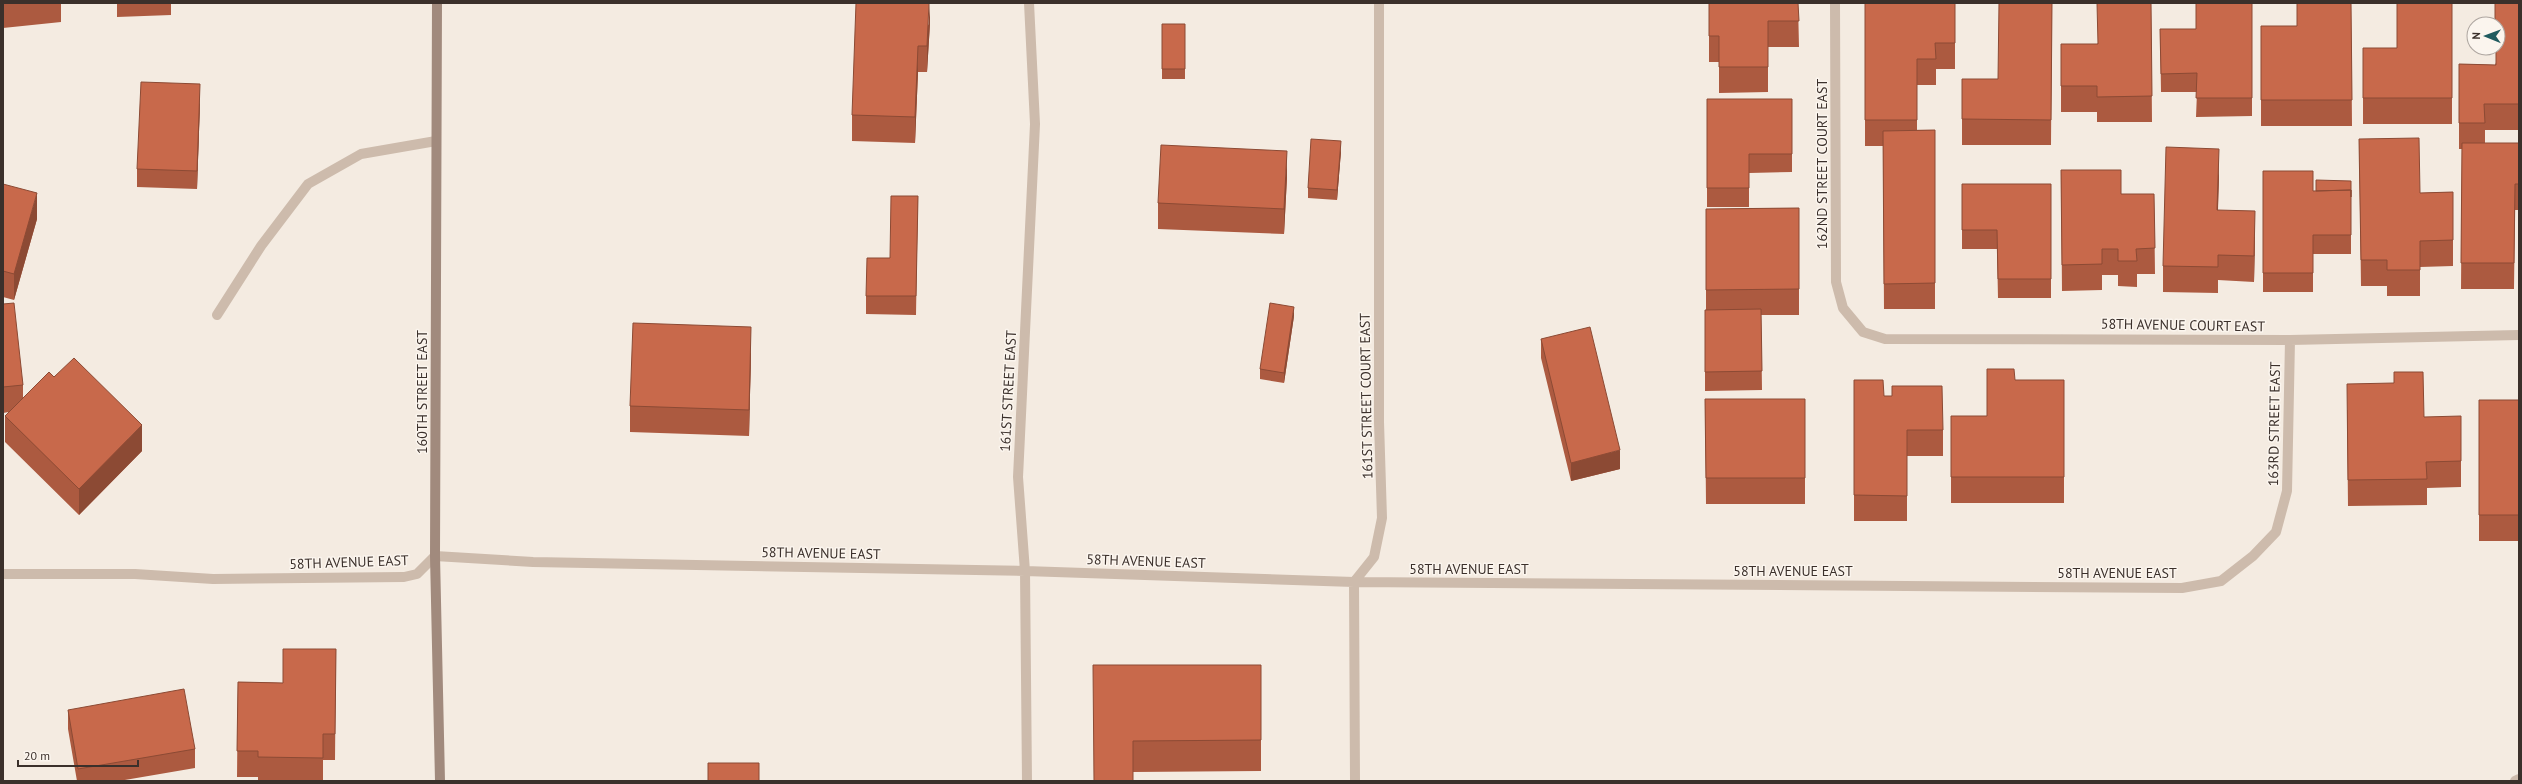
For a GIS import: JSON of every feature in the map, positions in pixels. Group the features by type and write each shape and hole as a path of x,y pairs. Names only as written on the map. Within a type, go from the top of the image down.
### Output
{"main road":[{"name":"160TH STREET EAST","path":"437,3 436,556 440,781"}],"street":[{"name":"161ST STREET EAST","path":"1027,781 1025,571 1018,477 1035,124 1029,3"},
{"name":"161ST STREET COURT EAST","path":"1354,582 1374,557 1382,518 1379,422 1379,3"},
{"name":"162ND STREET COURT EAST","path":"1835,3 1836,282 1843,308 1853,320"},
{"path":"217,316 261,246 308,184 361,154 436,141"},
{"name":"58TH AVENUE COURT EAST","path":"1853,320 1863,332 1884,339 2290,340 2519,335"},
{"name":"163RD STREET EAST","path":"2276,532 2287,491 2290,340"},
{"name":"58TH AVENUE EAST","path":"3,574 135,574 213,579 404,577 417,574 436,556 533,562 1025,571 1354,582 2182,588 2220,581 2253,556 2276,532"},
{"path":"1354,582 1355,781"}],"building":[{"path":"856,3 929,3 927,46 918,46 915,117 852,115"},
{"path":"1709,3 1798,3 1799,21 1768,21 1768,67 1719,67 1719,36 1709,36"},
{"path":"1865,3 1955,3 1955,43 1935,43 1936,59 1917,59 1917,120 1865,120"},
{"path":"1999,3 2052,3 2051,120 1962,119 1962,79 1998,79"},
{"path":"2097,3 2151,3 2152,96 2097,97 2097,86 2061,86 2061,44 2098,44"},
{"path":"2196,3 2252,3 2252,98 2196,98 2197,73 2161,74 2160,29 2196,29"},
{"path":"2297,3 2351,3 2352,100 2261,100 2261,26 2297,26"},
{"path":"2397,3 2452,3 2452,98 2363,98 2363,48 2397,48"},
{"path":"2495,3 2519,3 2519,104 2484,104 2485,123 2459,123 2459,64 2496,65 2496,56 2506,56 2506,16 2495,16"},
{"path":"1162,24 1185,24 1185,69 1162,69"},
{"path":"141,82 200,84 197,171 137,169"},
{"path":"1707,99 1792,99 1792,154 1749,154 1749,188 1707,188"},
{"path":"1935,130 1935,283 1884,284 1883,131"},
{"path":"2419,138 2420,193 2453,192 2453,240 2420,241 2420,270 2387,270 2387,260 2361,260 2359,139"},
{"path":"1311,139 1341,141 1337,190 1308,188"},
{"path":"2462,143 2519,143 2519,184 2515,184 2514,263 2461,263"},
{"path":"1161,145 1287,151 1284,209 1158,203"},
{"path":"2166,147 2219,149 2217,210 2255,211 2254,256 2218,255 2218,267 2163,266"},
{"path":"2061,170 2121,170 2121,194 2154,194 2155,248 2136,249 2137,261 2118,261 2118,249 2102,249 2102,264 2062,265"},
{"path":"2263,171 2313,171 2313,191 2351,190 2351,235 2313,235 2313,273 2263,273"},
{"path":"2316,180 2351,181 2351,190 2316,191"},
{"path":"3,184 37,193 14,274 3,271"},
{"path":"1962,184 2051,184 2051,279 1998,279 1997,230 1962,230"},
{"path":"891,196 918,196 916,296 866,296 867,258 890,258"},
{"path":"1799,208 1799,289 1706,290 1706,209"},
{"path":"14,303 23,385 3,387 3,304"},
{"path":"1270,303 1294,307 1284,373 1260,369"},
{"path":"1761,309 1762,371 1705,372 1705,310"},
{"path":"633,323 751,327 749,410 630,406"},
{"path":"1590,327 1620,450 1571,463 1541,339"},
{"path":"74,358 142,425 79,489 5,416 49,372 54,377"},
{"path":"1987,369 2014,369 2015,380 2064,380 2064,477 1951,477 1951,416 1987,416"},
{"path":"2394,372 2423,372 2424,417 2461,416 2461,461 2426,462 2427,479 2348,480 2347,384 2394,383"},
{"path":"1854,380 1883,380 1884,396 1892,396 1892,386 1942,386 1943,430 1907,430 1907,496 1854,495"},
{"path":"1705,399 1805,399 1805,478 1706,478"},
{"path":"2479,400 2519,400 2519,515 2479,515"},
{"path":"283,649 336,649 335,734 323,734 323,758 258,757 258,751 237,751 238,682 283,683"},
{"path":"1093,665 1261,665 1261,740 1133,741 1133,781 1094,781"},
{"path":"184,689 195,749 78,769 68,710"},
{"path":"708,763 759,763 759,781 708,781"}]}
